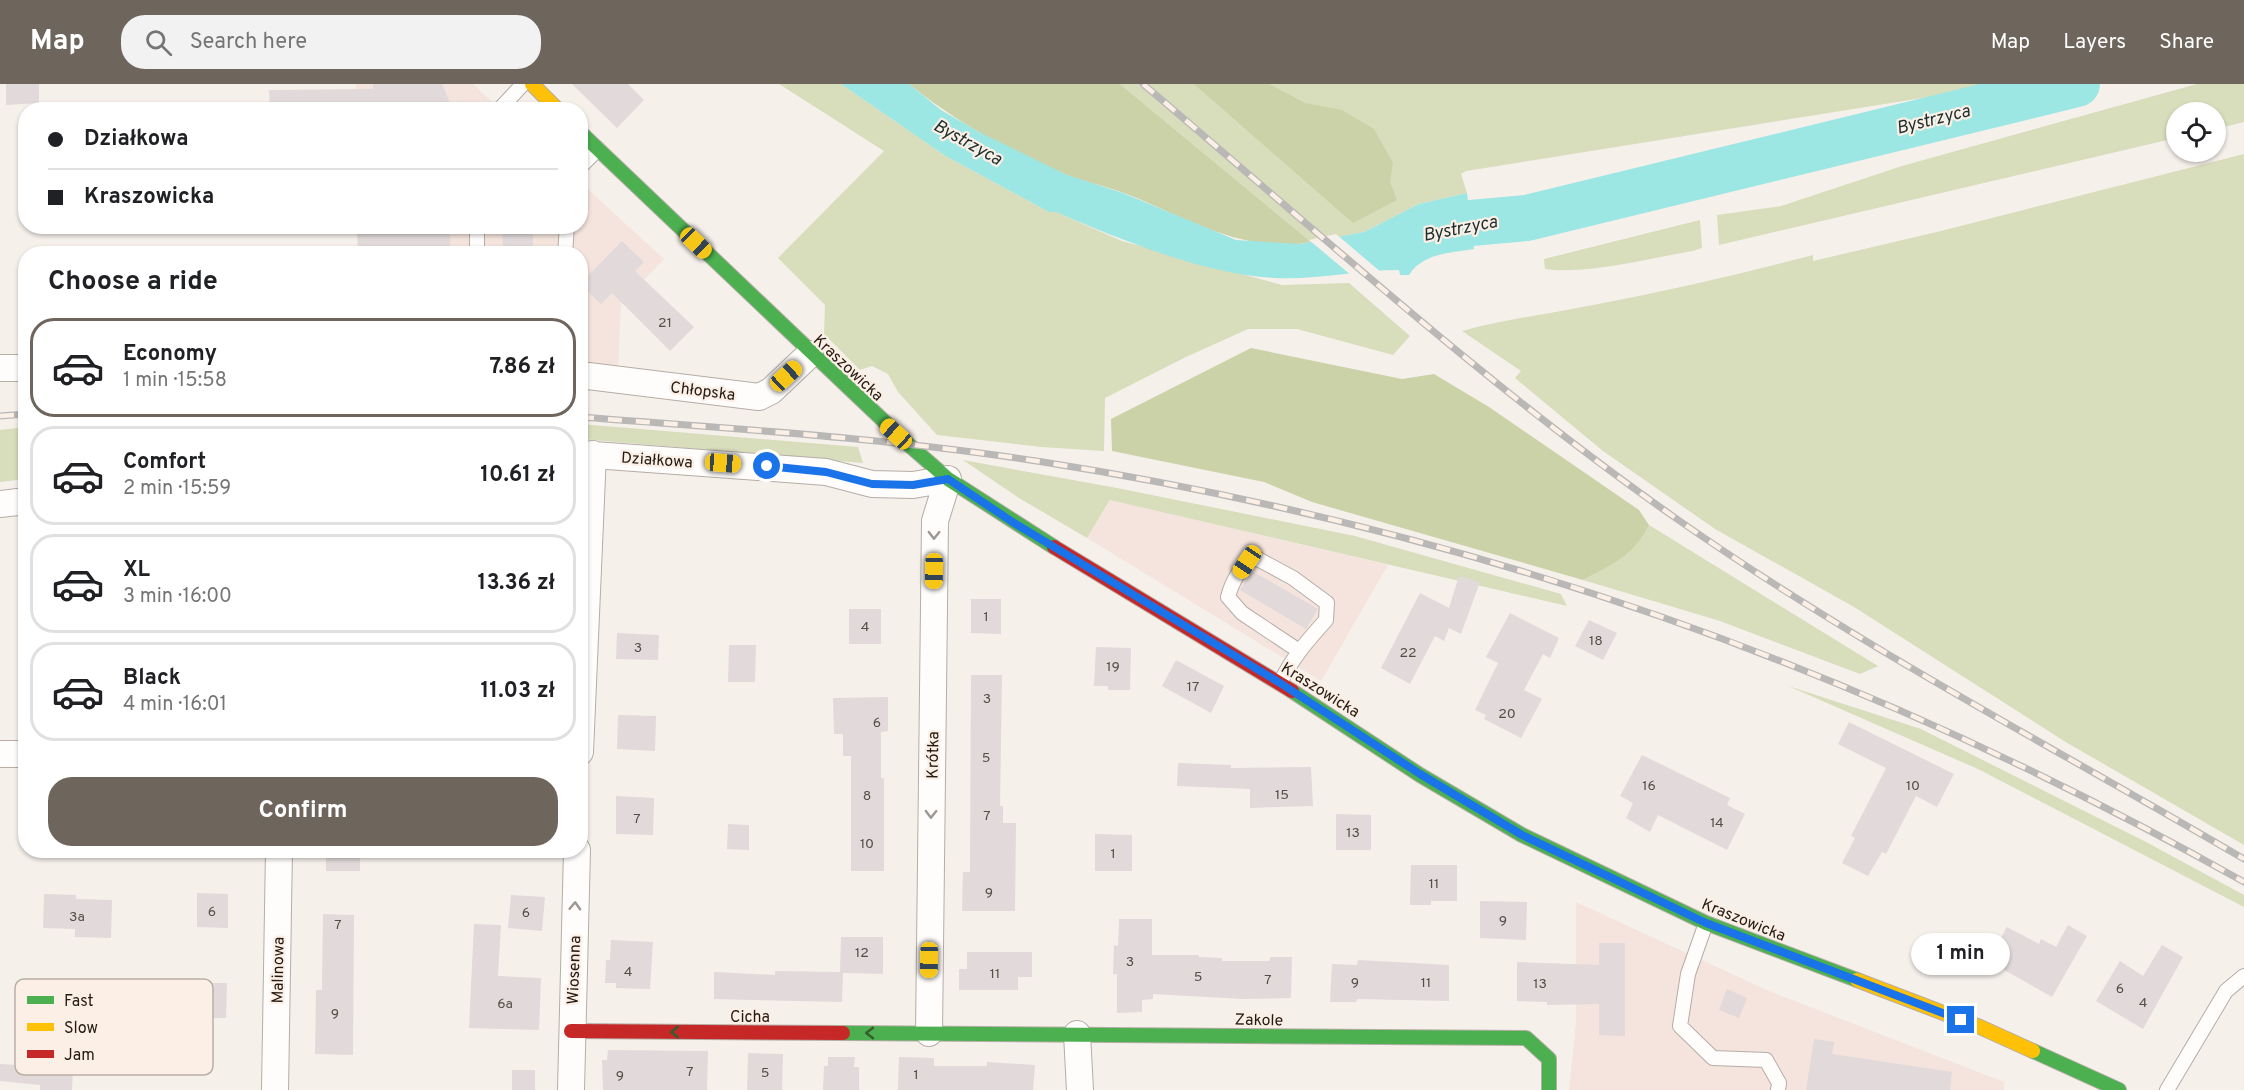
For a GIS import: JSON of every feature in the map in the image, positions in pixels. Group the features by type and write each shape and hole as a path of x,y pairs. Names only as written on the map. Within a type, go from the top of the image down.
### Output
{"street":[{"path":"532,84 550,102"},
{"name":"Kraszowicka","path":"588,140 810,354 948,479 1014,523 1280,683 1420,774 1522,835 1706,923 1980,1027 2119,1090"},
{"name":"Chłopska","path":"588,376 759,397 771,391 810,354"},
{"path":"0,368 18,368"},
{"name":"Działkowa","path":"588,454 826,472 872,484 913,485 948,479"},
{"name":"Krótka","path":"929,1033 935,521 948,479"},
{"path":"0,504 18,502"},
{"path":"0,754 18,754"},
{"name":"Malinowa","path":"275,1090 279,858"},
{"name":"Wiosenna","path":"571,1090 577,858"},
{"name":"Cicha","path":"571,1031 929,1033"},
{"name":"Zakole","path":"929,1033 1526,1038 1549,1059 1550,1090"},
{"path":"1077,1034 1080,1090"}],"lane":[{"path":"506,102 523,84"},
{"path":"588,159 598,149"},
{"path":"1280,683 1292,658 1299,651 1326,620 1327,603 1293,578 1256,558 1247,562 1231,586 1228,597 1242,613 1299,651"},
{"path":"1706,923 1688,974 1680,1026 1713,1058 1766,1059 1779,1083 1779,1090"},
{"path":"2167,1090 2226,991 2244,976"}],"shaded area":[{"path":"356,84 473,84 492,102 356,102"},
{"path":"588,189 664,259 621,304 618,370 588,367 588,246 358,246 357,234 588,234"},
{"path":"1111,500 1388,565 1321,681 1087,538"},
{"path":"1576,902 1769,991 2004,1082 2004,1090 1569,1090 1576,1023"}],"green space":[{"path":"779,84 841,84 944,155 1049,212 1056,212 1122,241 1282,285 1349,283 1410,336 1393,355 1297,329 1248,329 1105,398 1104,451 1041,447 937,435 898,392 888,374 872,366 860,370 824,334 825,305 778,258 884,151"},
{"path":"909,84 1120,84 1311,242 1286,245 1238,238 1214,231 1124,193 1067,175 984,135 945,111"},
{"path":"1120,84 1993,84 1960,92 1466,171 1461,174 1467,193 1419,204 1364,232 1311,242"},
{"path":"1194,84 1269,84 1305,103 1342,110 1374,129 1393,163 1390,182 1397,200 1353,223"},
{"path":"2197,84 2244,84 2244,122 2226,126 2226,102 2166,102 2166,140 1719,245 1717,215 1781,206 1902,166"},
{"path":"2244,154 2244,845 2064,741 1854,607 1715,529 1603,451 1515,378 1521,371 1462,331 1676,288 1813,255 1813,261 2213,162 2226,162 2226,159"},
{"path":"1700,220 1702,248 1693,251 1599,268 1545,269 1544,259"},
{"path":"1251,348 1402,379 1434,374 1489,407 1639,510 1649,525 1629,552 1613,564 1583,580 1312,502 1264,482 1112,451 1111,419"},
{"path":"588,425 858,447 863,463 588,440"},
{"path":"18,428 18,480 0,482 0,430"},
{"path":"963,460 1117,488 1355,536 1561,594 1567,606 1110,500 1087,538 1019,498"},
{"path":"1649,525 1878,666 1860,674 1720,621 1583,580 1621,559 1636,545"},
{"path":"1788,686 1921,729 2146,842 2244,895 2244,907 1978,769"}],"water":[{"path":"841,84 909,84 941,110 979,132 1067,175 1123,193 1236,240 1300,244 1364,232 1419,204 1467,193 1474,249 1429,258 1409,275 1400,275 1399,270 1306,278 1275,278 1248,275 1192,263 1135,244 1056,212 1049,212 944,155"}],"pier":[{"path":"1336,234 1382,273 1352,276 1309,240"}],"building":[{"path":"6,84 39,84 39,102 18,102 18,104 6,105"},
{"path":"373,84 442,84 450,102 270,102 269,90 373,89"},
{"path":"572,84 628,84 644,100 617,128"},
{"path":"357,234 450,234 450,246 358,246"},
{"path":"502,234 533,234 533,246 503,246"},
{"path":"622,241 644,262 635,271 694,327 670,351 612,293 601,304 588,292 588,276"},
{"path":"1252,571 1318,609 1306,629 1240,590"},
{"path":"1459,576 1480,582 1461,634 1449,628 1444,641 1435,636 1410,684 1381,668 1420,593 1449,608"},
{"path":"971,599 1001,599 1001,634 971,633"},
{"path":"849,609 881,609 881,644 849,644"},
{"path":"1510,613 1559,638 1550,658 1543,654 1524,690 1542,699 1521,738 1484,719 1486,715 1475,710 1498,663 1486,657"},
{"path":"1589,620 1617,633 1603,660 1575,646"},
{"path":"617,633 659,635 658,660 616,659"},
{"path":"729,645 756,645 755,682 728,682"},
{"path":"1096,647 1131,648 1130,690 1108,690 1108,686 1094,686"},
{"path":"1176,660 1224,686 1211,713 1162,686"},
{"path":"971,675 1002,675 1000,806 1003,806 1003,823 1016,823 1015,911 962,911 963,872 970,872"},
{"path":"888,697 888,731 881,732 881,778 884,778 884,871 851,871 851,756 843,756 843,734 834,734 833,698"},
{"path":"618,715 656,716 655,751 617,749"},
{"path":"1849,722 1954,774 1937,807 1916,796 1886,854 1882,852 1868,876 1842,863 1855,838 1851,836 1886,768 1838,744"},
{"path":"1642,755 1730,798 1727,805 1745,814 1727,850 1658,815 1650,832 1626,818 1633,803 1620,796"},
{"path":"1178,763 1231,765 1231,768 1311,767 1313,806 1250,808 1250,789 1177,786"},
{"path":"616,796 654,798 653,835 616,834"},
{"path":"1336,814 1371,815 1371,850 1336,850"},
{"path":"728,824 749,825 749,850 727,849"},
{"path":"1095,834 1132,835 1132,871 1095,871"},
{"path":"326,858 360,858 360,871 326,871"},
{"path":"1411,865 1457,865 1457,901 1431,901 1431,905 1410,905"},
{"path":"197,893 228,894 228,928 197,927"},
{"path":"44,894 76,895 76,899 112,900 111,938 75,937 75,929 43,928"},
{"path":"511,895 545,897 542,931 508,928"},
{"path":"1480,901 1527,902 1526,940 1480,938"},
{"path":"323,914 354,915 353,1055 315,1054 316,990 322,990"},
{"path":"1119,919 1152,919 1152,955 1199,955 1199,957 1222,958 1222,961 1270,961 1270,957 1292,957 1291,998 1243,999 1153,994 1153,999 1142,1000 1142,1012 1117,1013 1117,974 1113,974 1114,945 1118,946"},
{"path":"474,924 501,925 498,976 541,978 539,1030 469,1028"},
{"path":"2068,925 2087,936 2052,997 1999,967 2001,963 1990,957 2007,927 2039,944 2041,939 2056,947"},
{"path":"841,937 883,937 883,974 843,973 842,1002 714,999 714,972 775,975 775,971 840,972"},
{"path":"611,940 653,942 650,989 616,988 616,983 605,983 606,960 610,960"},
{"path":"1599,943 1625,943 1625,1036 1599,1035 1599,1004 1547,1005 1547,1002 1517,1001 1517,962 1599,965"},
{"path":"2162,945 2183,957 2143,1029 2096,1001 2120,961 2143,976"},
{"path":"967,952 1032,952 1032,977 1018,977 1018,990 959,990 959,969 967,969"},
{"path":"1358,960 1449,965 1449,1001 1357,999 1356,1002 1330,1002 1332,964 1357,965"},
{"path":"213,983 227,983 226,1018 213,1018"},
{"path":"1727,989 1747,998 1739,1018 1719,1010"},
{"path":"1814,1039 1834,1042 1832,1054 1952,1072 1950,1090 1806,1090"},
{"path":"608,1050 708,1051 707,1090 603,1090 602,1060 607,1060"},
{"path":"748,1053 783,1054 782,1090 747,1090"},
{"path":"828,1057 855,1057 854,1067 859,1067 859,1090 823,1090 824,1066 828,1066"},
{"path":"899,1057 934,1058 934,1066 987,1066 987,1062 1035,1065 1033,1090 898,1090"},
{"path":"0,1064 15,1065 15,1075 73,1075 72,1090 40,1090 40,1085 0,1081"},
{"path":"512,1070 535,1070 535,1090 512,1090"}],"waterway":[{"name":"Bystrzyca","path":"1410,238 1471,223 1527,218 2077,84"}],"railway":[{"path":"1143,84 1470,361 1537,415 1674,517 1743,564 1955,694 2244,859"},
{"path":"0,416 18,415"},
{"path":"588,418 870,440 1043,462 1203,491 1359,526 1512,568 1663,617 1810,673 1956,736 2101,805 2244,882"}],"traffic: fast":[{"path":"588,140 909,445 948,479 1054,547"},
{"path":"1292,691 1420,775 1522,835 1706,923 1857,980"},
{"path":"843,1033 1526,1038 1549,1059 1549,1090"},
{"path":"2033,1051 2119,1090"}],"traffic: slow":[{"path":"532,84 550,102"},
{"path":"1857,980 1980,1027 2033,1051"}],"traffic: jam":[{"path":"1054,547 1292,691"},
{"path":"571,1031 843,1033"}],"route":[{"path":"767,466 826,472 872,484 913,485 948,479 1014,523 1280,683 1420,774 1522,835 1706,923 1961,1020"}]}
